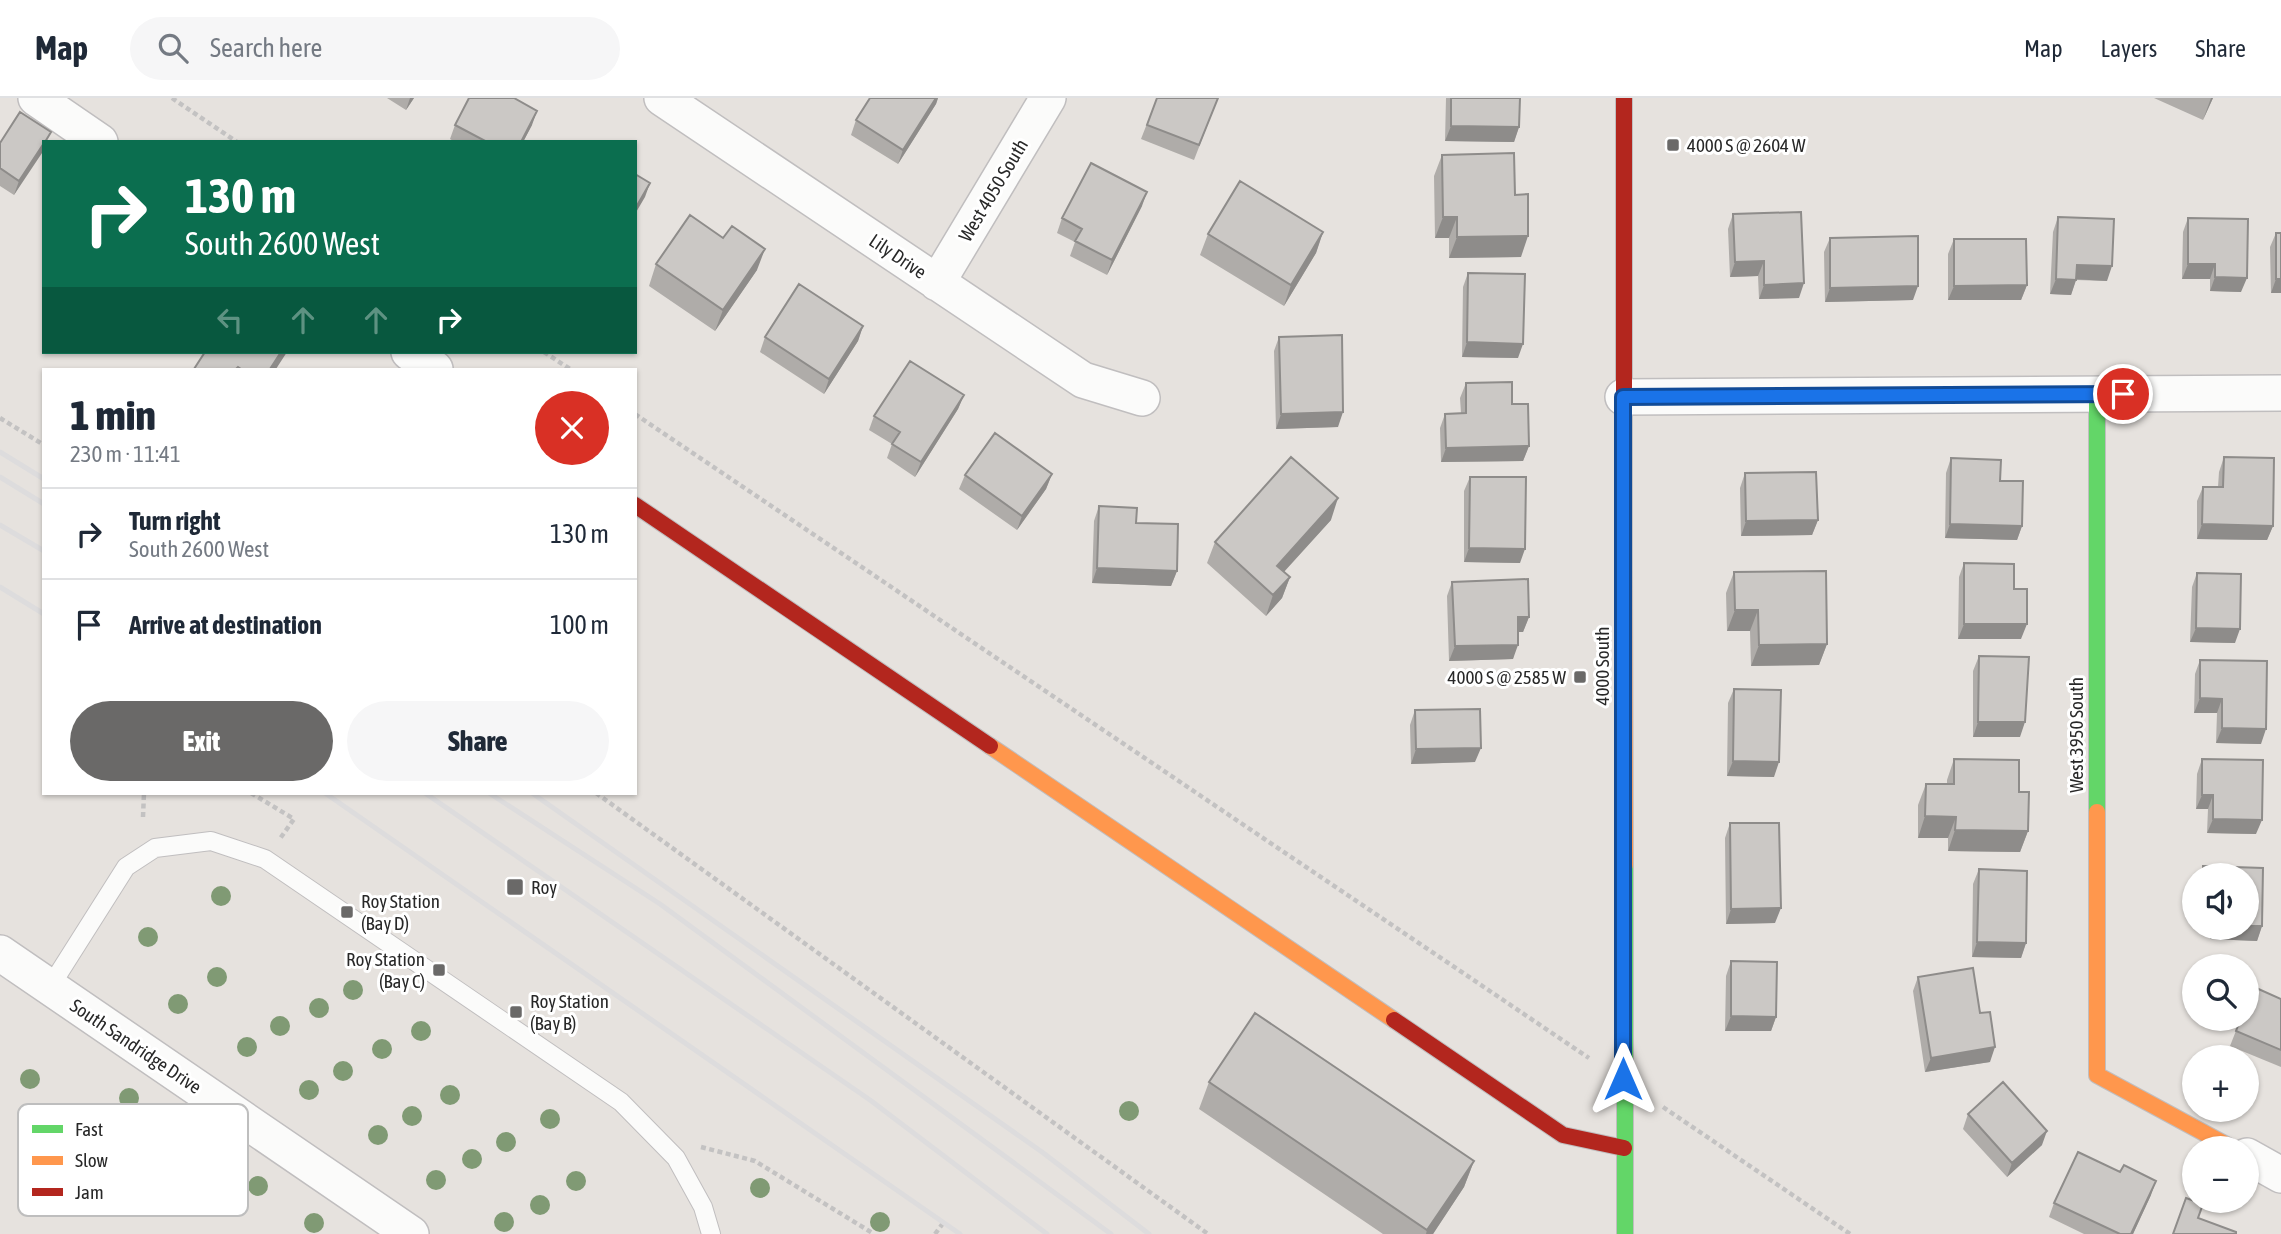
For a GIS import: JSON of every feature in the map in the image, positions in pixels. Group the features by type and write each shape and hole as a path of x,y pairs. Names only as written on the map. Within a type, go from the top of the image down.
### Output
{"street":[{"path":"36,98 97,140"},
{"name":"Lily Drive","path":"662,98 1083,380 1142,398"},
{"name":"West 4050 South","path":"937,283 1048,98"},
{"name":"4000 South","path":"1623,98 1625,1234"},
{"path":"412,354 433,368"},
{"path":"1623,397 2281,393"},
{"name":"West 3950 South","path":"2097,394 2097,1075 2210,1136"},
{"path":"637,506 1563,1135 1624,1148"},
{"name":"South Sandridge Drive","path":"0,953 221,1104"},
{"name":"South Sandridge Drive","path":"248,1122 411,1234"},
{"path":"2259,1163 2281,1175"}],"lane":[{"path":"50,987 126,867 155,848 211,841 265,859 621,1102 676,1158 703,1207 710,1234"}],"path":[{"path":"172,98 234,140"},
{"path":"547,354 568,368"},
{"path":"637,415 1583,1054"},
{"path":"0,418 42,444"},
{"path":"143,817 144,795"},
{"path":"254,795 294,819 274,846"},
{"path":"599,795 1208,1234"},
{"path":"1691,1127 1850,1234"},
{"path":"701,1147 755,1161 874,1234"},
{"path":"935,1234 944,1222"}],"building":[{"path":"469,98 514,98 537,111 522,140 483,140 455,125"},
{"path":"870,98 936,98 903,150 856,120"},
{"path":"1157,98 1218,98 1199,145 1147,125"},
{"path":"1451,98 1520,98 1519,127 1451,126"},
{"path":"20,112 51,132 46,140 42,140 42,146 19,181 0,168 0,143"},
{"path":"1514,153 1515,195 1528,194 1528,236 1457,237 1457,217 1443,217 1442,155"},
{"path":"1091,163 1147,192 1112,260 1075,241 1082,229 1062,218"},
{"path":"637,175 650,183 637,206"},
{"path":"1240,181 1323,232 1291,285 1208,234"},
{"path":"1801,212 1804,283 1764,285 1764,261 1735,262 1733,214"},
{"path":"690,215 723,238 732,226 765,249 723,310 656,264"},
{"path":"2058,217 2114,219 2112,266 2077,265 2076,280 2056,279"},
{"path":"2188,218 2248,219 2247,278 2215,277 2215,264 2188,264"},
{"path":"2276,233 2281,233 2281,279 2276,279"},
{"path":"1918,236 1918,286 1830,288 1830,238"},
{"path":"1954,239 2026,239 2027,285 1954,286"},
{"path":"1468,273 1525,274 1523,344 1467,342"},
{"path":"799,284 863,326 829,379 765,337"},
{"path":"1342,335 1343,412 1281,414 1279,337"},
{"path":"204,354 280,354 271,368 195,368"},
{"path":"910,361 964,395 921,462 892,444 900,432 874,416"},
{"path":"1512,382 1512,404 1528,404 1529,446 1446,448 1445,414 1466,413 1466,383"},
{"path":"995,433 1052,474 1022,516 965,475"},
{"path":"1291,457 1338,498 1277,566 1290,577 1273,595 1215,542"},
{"path":"2224,457 2274,458 2273,526 2202,524 2203,487 2223,487"},
{"path":"1951,458 2001,460 2000,481 2023,481 2022,526 1950,524"},
{"path":"1816,472 1818,520 1746,521 1745,473"},
{"path":"1470,477 1526,477 1525,549 1469,548"},
{"path":"1099,506 1137,508 1136,523 1178,524 1177,571 1097,568"},
{"path":"1964,563 2014,564 2014,589 2027,589 2027,624 1964,624"},
{"path":"1826,571 1827,644 1759,645 1758,610 1735,610 1734,572"},
{"path":"2197,573 2241,574 2240,629 2196,628"},
{"path":"1528,579 1529,617 1518,617 1518,645 1455,646 1452,582"},
{"path":"1979,656 2029,657 2025,722 1978,722"},
{"path":"2200,660 2267,661 2266,729 2222,728 2222,699 2200,698"},
{"path":"1734,689 1781,690 1779,762 1733,761"},
{"path":"1480,709 1481,748 1416,749 1415,710"},
{"path":"1954,759 2019,760 2019,792 2029,792 2028,831 1955,830 1956,817 1925,816 1926,784 1954,784"},
{"path":"2202,759 2263,760 2262,820 2213,819 2213,795 2202,795"},
{"path":"1730,823 1779,823 1781,908 1731,909"},
{"path":"2259,868 2263,868 2262,926 2259,926"},
{"path":"1979,869 2027,871 2026,943 1977,942"},
{"path":"1731,961 1777,962 1776,1017 1731,1016"},
{"path":"1973,968 1980,1013 1990,1012 1995,1047 1931,1058 1918,977"},
{"path":"2259,989 2281,999 2281,1050 2236,1031 2259,1031"},
{"path":"1255,1013 1474,1161 1427,1230 1209,1082"},
{"path":"2003,1082 2047,1131 2012,1163 1968,1114"},
{"path":"2078,1152 2120,1172 2124,1165 2156,1181 2131,1234 2120,1234 2054,1203"},
{"path":"2182,1209 2182,1213 2200,1213 2198,1218 2236,1232 2236,1234 2173,1234"}],"railway":[{"path":"0,452 42,478"},
{"path":"0,477 42,503"},
{"path":"0,525 42,550"},
{"path":"0,587 42,613"},
{"path":"328,795 960,1234"},
{"path":"428,795 870,1100 1047,1234"},
{"path":"492,795 660,904 1111,1234"},
{"path":"535,795 1042,1152 1149,1234"}],"traffic: fast":[{"path":"2097,394 2097,812"},
{"path":"1625,865 1625,1234"}],"traffic: slow":[{"path":"1624,569 1625,865"},
{"path":"990,746 1394,1020"},
{"path":"2097,812 2097,1075 2210,1136"}],"traffic: jam":[{"path":"1624,98 1624,569"},
{"path":"637,506 990,746"},
{"path":"1394,1020 1563,1135 1624,1148"}],"place":[{"name":"4000 S @ 2604 W","path":"1673,145"},
{"name":"4000 S @ 2585 W","path":"1580,677"},
{"name":"Roy","path":"515,887"},
{"name":"Roy Station (Bay D)","path":"347,912"},
{"name":"Roy Station (Bay C)","path":"439,970"},
{"name":"Roy Station (Bay B)","path":"516,1012"}],"route":[{"path":"1623,1079 1623,397 2123,394"}]}
